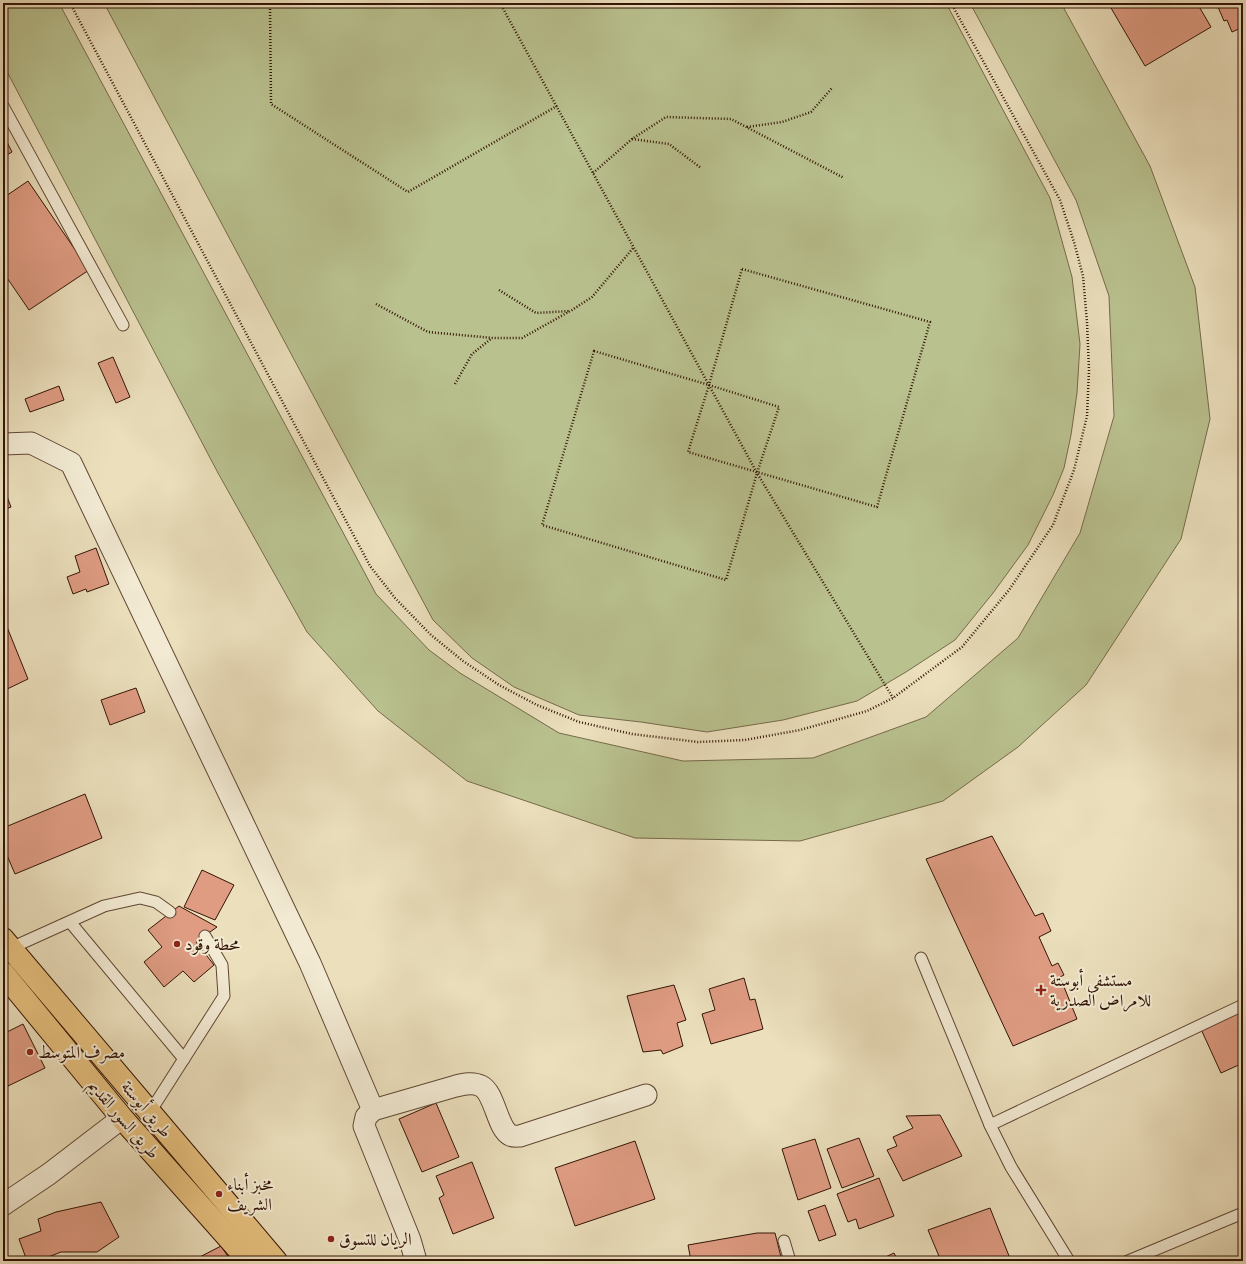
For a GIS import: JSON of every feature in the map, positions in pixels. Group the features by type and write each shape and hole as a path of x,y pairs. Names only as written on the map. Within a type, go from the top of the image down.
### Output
{"main road":[{"name":"طريق أبوستة","path":"7,944 276,1261"},
{"name":"طريق السور القديم","path":"3,973 122,1118 249,1261"}],"street":[{"path":"3,444 31,443 71,463 310,963 373,1110"},
{"path":"416,1261 410,1240 364,1126 366,1117 373,1110 470,1083 481,1086 487,1091 505,1131 511,1136 520,1136 646,1095"},
{"path":"3,1205 49,1174 122,1118"}],"lane":[{"path":"3,106 123,325"},
{"path":"7,944 70,922 104,906 140,898 156,902 170,912"},
{"path":"70,922 184,1059"},
{"path":"150,1112 224,996 222,965 205,936"},
{"path":"921,958 990,1125 1011,1167 1069,1261"},
{"path":"990,1125 1243,1005"},
{"path":"1128,1261 1243,1213"},
{"path":"784,1241 790,1261"}],"path":[{"path":"70,3 370,566 395,598 431,635 463,660 499,685 537,705 579,722 632,734 698,742 745,740 800,730 868,711 893,698 962,647 1009,590 1053,525 1074,470 1087,416 1089,370 1083,276 1074,242 1060,200 951,3"},
{"path":"270,3 271,104 408,192 557,106"},
{"path":"500,3 757,473 893,698"},
{"path":"747,127 782,122 811,112 832,88"},
{"path":"593,173 632,139 666,117 730,119 844,178"},
{"path":"632,139 669,144 702,168"},
{"path":"376,304 428,332 493,338 522,338 592,297 634,247"},
{"path":"742,269 930,322 877,507 688,452 709,385 742,269"},
{"path":"499,290 536,313 572,310"},
{"path":"455,384 472,354 493,338"},
{"path":"594,351 709,385 779,407 757,473 726,580 542,524 594,351"}],"green space":[{"path":"3,3 59,3 376,594 429,650 460,673 559,733 683,761 813,758 926,717 1018,638 1080,533 1114,416 1109,296 1076,200 970,3 1061,3 1150,166 1195,287 1210,419 1181,539 1086,685 1018,747 943,801 800,841 635,838 467,781 378,711 307,632 218,473 3,64"},
{"path":"104,3 946,3 1050,198 1072,277 1080,344 1077,393 1071,435 1064,468 1053,495 1028,545 993,593 955,640 906,672 857,701 783,720 707,732 641,722 579,715 514,687 472,658 433,620"}],"building":[{"path":"1119,3 1197,3 1211,27 1145,66 1111,8"},
{"path":"1213,3 1243,3 1243,27 1232,32 1227,20 1224,21 1218,7 1216,8"},
{"path":"3,134 12,152 3,157"},
{"path":"28,181 89,270 29,310 3,272 3,198"},
{"path":"113,357 130,397 116,403 98,363"},
{"path":"59,386 64,400 30,412 25,399"},
{"path":"3,486 11,507 3,510"},
{"path":"96,548 109,584 87,592 86,589 73,594 67,577 80,572 75,556"},
{"path":"7,627 28,679 3,691 3,628"},
{"path":"136,688 145,712 110,725 101,700"},
{"path":"85,794 102,838 15,874 3,846 3,828"},
{"path":"992,836 1035,916 1043,913 1051,931 1039,937 1052,966 1058,963 1064,975 1060,977 1077,1019 1013,1046 926,859"},
{"path":"202,870 234,885 215,920 184,907"},
{"path":"179,906 217,927 196,942 214,965 194,982 183,971 164,987 144,962 162,947 148,930"},
{"path":"744,978 750,1000 755,999 763,1029 711,1044 702,1014 715,1010 709,989"},
{"path":"674,985 686,1020 677,1023 683,1046 663,1054 661,1050 643,1052 627,996"},
{"path":"1243,1008 1243,1063 1221,1073 1200,1027"},
{"path":"23,1024 45,1068 6,1087 3,1081 3,1034"},
{"path":"436,1103 459,1157 422,1172 399,1119"},
{"path":"940,1115 962,1156 903,1181 887,1150 897,1146 893,1137 913,1128 906,1116"},
{"path":"859,1138 874,1176 842,1188 827,1149"},
{"path":"815,1139 831,1188 798,1200 782,1149"},
{"path":"635,1141 655,1199 575,1226 555,1168"},
{"path":"472,1162 494,1218 453,1234 439,1198 444,1195 436,1176"},
{"path":"879,1178 894,1216 859,1229 856,1219 848,1222 837,1194"},
{"path":"101,1202 119,1237 97,1252 61,1252 38,1261 27,1261 19,1239 41,1231 38,1219 56,1212"},
{"path":"825,1205 836,1235 819,1241 808,1211"},
{"path":"990,1208 1011,1261 941,1261 928,1230"},
{"path":"757,1233 775,1233 782,1261 691,1261 688,1245"},
{"path":"221,1246 231,1261 192,1261"},
{"path":"894,1253 898,1261 877,1261"}],"place":[{"name":"محطة وقود","path":"177,944"},
{"name":"مستشفى أبوستة للامراض الصدرية","path":"1041,990"},
{"name":"مصرف المتوسط","path":"30,1052"},
{"name":"مخبز أبناء الشريف","path":"219,1194"},
{"name":"الريان للتسوق","path":"331,1239"}]}
